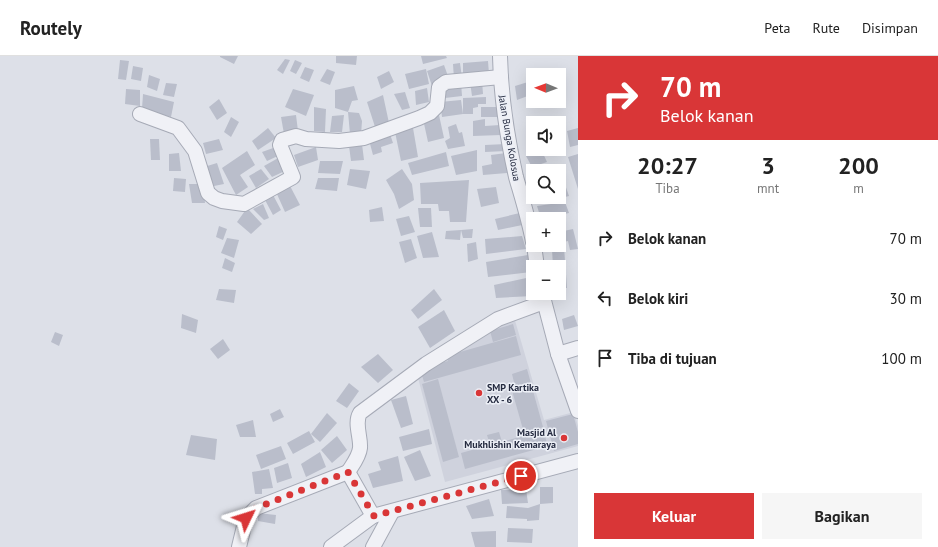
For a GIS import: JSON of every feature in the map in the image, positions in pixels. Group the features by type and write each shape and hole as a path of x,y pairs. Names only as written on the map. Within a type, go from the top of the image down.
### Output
{"street":[{"name":"Jalan Bunga Kolosua","path":"500,56 506,126 526,214"},
{"path":"140,114 178,128 195,151 208,193 222,201 244,204 294,177 280,145 282,140 296,136 306,139 339,141 364,138 394,128 430,113 437,106 438,87 446,82 501,77"},
{"path":"239,547 246,518 256,508 348,472 356,459 360,448 357,420 360,413 426,364 498,319 537,300"},
{"path":"544,300 558,354 578,411"},
{"path":"558,354 578,348"},
{"path":"331,547 374,516 578,461"},
{"path":"348,472 374,516"},
{"path":"373,547 392,512"}],"shaded area":[{"name":"SMP Kartika XX - 6","path":"514,317 544,420 574,412 578,426 578,446 445,482 417,374"}],"building":[{"path":"220,56 238,56 234,64"},
{"path":"336,56 357,56 356,65 336,63"},
{"path":"421,56 446,56 447,58 423,64"},
{"path":"285,59 290,60 283,74 277,70"},
{"path":"120,60 129,61 126,80 118,79"},
{"path":"295,60 302,63 296,74 290,71"},
{"path":"488,61 489,74 463,75 463,63"},
{"path":"460,63 462,78 454,79 453,64"},
{"path":"444,65 449,79 432,86 427,71"},
{"path":"133,66 143,68 141,81 131,79"},
{"path":"305,67 314,70 309,82 300,78"},
{"path":"327,69 335,72 330,85 320,81"},
{"path":"426,69 429,84 409,89 405,74"},
{"path":"389,71 394,82 381,89 377,77"},
{"path":"149,75 160,79 157,91 147,87"},
{"path":"482,80 483,94 472,96 470,82"},
{"path":"461,82 462,96 445,98 446,84"},
{"path":"166,83 177,84 174,97 163,95"},
{"path":"526,83 526,97 517,100 515,86"},
{"path":"354,86 358,100 352,101 348,112 335,108 335,90"},
{"path":"427,88 429,102 416,105 415,91"},
{"path":"126,89 140,90 140,106 125,104"},
{"path":"293,89 314,95 306,116 285,107"},
{"path":"405,92 410,108 402,110 394,94"},
{"path":"143,94 174,102 171,117 142,109"},
{"path":"383,95 389,123 376,130 367,102"},
{"path":"486,97 486,104 478,104 478,107 473,108 473,114 463,114 463,98"},
{"path":"219,99 227,113 217,120 209,107"},
{"path":"461,100 463,114 442,117 440,102"},
{"path":"314,107 326,109 325,132 314,131"},
{"path":"481,107 500,107 500,117 481,117"},
{"path":"348,112 359,113 362,121 361,135 350,134"},
{"path":"296,115 298,131 284,134 281,117"},
{"path":"344,115 342,132 330,132 332,116"},
{"path":"439,115 444,138 428,142 423,119"},
{"path":"231,117 239,122 231,137 224,132"},
{"path":"485,119 485,126 500,125 501,135 473,136 473,121"},
{"path":"456,124 459,133 462,132 465,146 448,149 445,141 450,138 448,127"},
{"path":"268,128 276,138 258,150 252,141"},
{"path":"413,128 418,157 401,161 395,132"},
{"path":"578,128 578,145 570,147 567,131"},
{"path":"390,134 393,143 381,147 382,152 373,155 369,140"},
{"path":"150,139 159,139 160,160 151,160"},
{"path":"219,139 223,150 206,154 203,143"},
{"path":"362,144 364,160 351,161 349,146"},
{"path":"506,144 506,151 485,152 485,145"},
{"path":"276,147 280,155 267,161 262,152"},
{"path":"316,147 318,160 298,167 294,155"},
{"path":"477,150 477,171 456,175 451,156"},
{"path":"247,151 255,165 240,175 248,187 236,195 222,168"},
{"path":"446,152 449,166 412,175 408,163"},
{"path":"179,153 181,171 169,171 169,154"},
{"path":"506,153 507,173 483,175 482,166 492,164 491,155"},
{"path":"578,154 578,189 568,157"},
{"path":"526,156 544,156 547,162 541,164 530,164"},
{"path":"280,157 287,170 272,177 264,166"},
{"path":"320,161 343,161 340,174 318,173"},
{"path":"217,163 224,184 209,187 204,167"},
{"path":"261,169 269,179 256,188 249,176"},
{"path":"350,169 370,171 366,189 347,185"},
{"path":"402,169 412,184 414,200 399,209 394,194 386,180"},
{"path":"174,178 186,179 185,192 173,191"},
{"path":"318,178 339,178 337,191 315,189"},
{"path":"469,180 466,222 450,222 449,211 439,211 438,204 421,204 420,183"},
{"path":"189,184 203,184 205,203 192,203"},
{"path":"289,184 300,205 285,212 276,192"},
{"path":"496,187 499,203 481,207 477,189"},
{"path":"566,187 569,196 566,197"},
{"path":"273,195 281,210 273,215 265,200"},
{"path":"263,204 269,218 264,220 253,209"},
{"path":"566,204 569,213 539,212 537,206"},
{"path":"382,207 384,221 370,222 369,210"},
{"path":"247,208 262,224 251,234 237,222"},
{"path":"418,208 431,208 432,227 420,227"},
{"path":"524,212 526,224 498,230 495,219"},
{"path":"409,216 415,232 401,236 396,219"},
{"path":"219,226 227,229 223,240 216,237"},
{"path":"473,229 472,238 463,238 461,230"},
{"path":"573,229 578,249 570,250 568,241 566,241 566,230"},
{"path":"461,230 460,240 445,239 446,231"},
{"path":"432,232 439,257 423,258 417,236"},
{"path":"522,236 526,249 486,254 485,239"},
{"path":"227,238 239,240 234,258 221,253"},
{"path":"411,239 417,258 405,263 399,242"},
{"path":"476,242 478,259 468,262 467,244"},
{"path":"552,252 564,252 565,260 553,260"},
{"path":"528,255 529,260 526,260 526,273 488,277 486,262"},
{"path":"225,258 235,263 232,272 222,268"},
{"path":"526,278 526,296 496,298 494,285"},
{"path":"219,289 236,290 234,303 216,300"},
{"path":"434,289 442,300 418,319 411,310"},
{"path":"444,310 455,331 430,348 418,327"},
{"path":"182,314 198,320 196,333 181,328"},
{"path":"574,315 578,326 564,330 562,319"},
{"path":"513,324 516,335 493,342 490,331"},
{"path":"55,332 63,335 59,346 51,342"},
{"path":"516,336 521,355 424,382 421,372 433,368 432,365 448,361 446,356"},
{"path":"223,339 230,350 218,359 210,349"},
{"path":"378,354 393,370 378,383 361,367"},
{"path":"527,369 543,427 524,433 511,387 515,386 512,374"},
{"path":"438,379 459,457 443,462 422,384"},
{"path":"349,383 359,391 347,408 336,401"},
{"path":"406,396 413,424 401,428 391,400"},
{"path":"280,409 284,417 273,422 270,414"},
{"path":"327,413 337,423 320,442 311,434"},
{"name":"Masjid Al Mukhlishin Kemaraya","path":"573,414 578,432 578,444 554,451 546,421"},
{"path":"253,420 256,437 240,437 236,425"},
{"path":"429,429 432,444 403,451 399,437"},
{"path":"543,430 548,446 465,469 461,453 490,445 487,435 499,432 502,442"},
{"path":"309,431 315,442 293,454 287,443"},
{"path":"191,435 217,439 215,460 186,455"},
{"path":"337,436 347,450 332,463 321,450"},
{"path":"281,446 286,459 261,469 256,455"},
{"path":"420,450 431,476 415,481 404,457"},
{"path":"320,452 326,467 306,477 301,464"},
{"path":"398,456 403,481 373,488 368,474 381,470 378,462"},
{"path":"288,463 292,478 277,483 274,468"},
{"path":"269,469 273,488 262,489 262,494 255,494 252,472"},
{"path":"540,487 553,487 553,503 540,504"},
{"path":"526,489 528,503 502,504 501,490"},
{"path":"489,499 494,516 472,519 466,506"},
{"path":"540,504 539,520 527,521 527,519 506,518 507,506 528,508"},
{"path":"258,513 276,515 275,524 258,521"},
{"path":"508,528 533,529 532,543 507,542"},
{"path":"496,531 496,547 475,547 471,532"}],"place":[{"name":"SMP Kartika XX - 6","path":"479,393"},
{"name":"Masjid Al Mukhlishin Kemaraya","path":"564,438"}],"route":[{"path":"246,518 256,508 348,472 374,516 521,476"}]}
